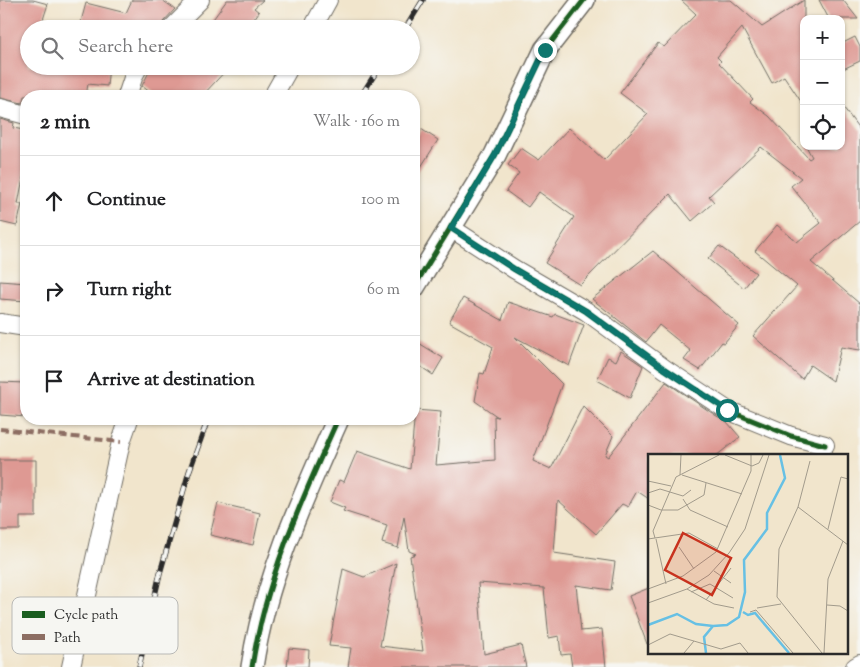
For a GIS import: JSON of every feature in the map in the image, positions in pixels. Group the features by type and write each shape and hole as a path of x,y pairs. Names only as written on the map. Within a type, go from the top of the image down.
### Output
{"street":[{"path":"180,20 200,0"},
{"path":"317,20 328,0"},
{"path":"420,277 495,155 545,50 584,0"},
{"path":"129,90 134,75"},
{"path":"276,90 285,75"},
{"path":"0,108 20,113"},
{"path":"451,228 514,269 586,311 665,369 727,410 791,436 825,445"},
{"path":"0,323 20,326"},
{"path":"87,597 121,442 127,425"},
{"path":"252,667 270,585 304,495 335,425"},
{"path":"71,667 74,654"},
{"path":"855,667 860,664"}],"building":[{"path":"0,0 33,0 48,4 43,20 20,20 20,75 108,75 107,86 88,84 87,90 20,90 20,103 0,98"},
{"path":"132,0 162,0 175,9 165,20 81,20 86,3 126,13"},
{"path":"227,0 263,0 254,8 259,12 253,20 213,20"},
{"path":"681,0 731,0 762,27 804,0 804,15 800,15 800,100 784,76 772,83 742,28 717,57 721,61 719,63 753,99 750,102 769,116 809,159 812,157 808,150 845,150 845,109 860,130 860,221 811,262 860,304 860,350 841,347 833,381 810,365 802,379 753,336 797,286 755,251 777,225 797,242 821,223 791,186 801,178 761,147 709,196 714,202 692,221 670,194 580,285 545,263 574,217 539,192 528,207 506,191 519,173 508,165 521,148 539,160 569,128 604,160 648,114 620,93 658,43 664,47 696,14"},
{"path":"819,0 843,0 858,19 845,19 845,15 827,15"},
{"path":"855,37 860,47 860,61 845,68 845,60 845,42"},
{"path":"148,75 222,75 208,90 147,90 142,86"},
{"path":"0,119 14,123 13,128 20,129 20,194 18,204 20,204 20,213 17,226 0,222"},
{"path":"421,129 438,140 420,168"},
{"path":"719,246 756,273 744,288 708,259"},
{"path":"653,251 739,325 724,343 722,342 700,370 684,360 691,351 659,325 646,342 592,299"},
{"path":"0,281 20,283 20,301 0,299"},
{"path":"463,298 502,320 508,302 553,317 555,314 584,325 569,366 515,337 562,384 533,461 551,469 583,406 613,436 605,455 608,457 666,382 727,422 740,437 719,454 648,454 648,498 637,491 628,507 622,504 596,534 558,500 554,553 615,562 611,590 576,585 581,631 602,629 606,667 572,667 570,654 561,655 559,636 549,638 544,588 478,583 484,654 521,645 526,667 348,667 351,648 329,646 343,569 364,577 396,563 380,646 423,651 410,556 416,554 409,551 404,516 398,548 382,543 387,525 343,511 345,508 330,502 339,480 344,482 357,451 410,469 414,425 420,425 420,410 441,412 436,465 495,460 494,416 498,417 475,401 480,373 484,374 493,347 449,322"},
{"path":"420,344 443,358 433,375 420,366"},
{"path":"621,351 643,366 630,398 597,380 608,357 616,361"},
{"path":"0,382 20,383 20,417 0,415"},
{"path":"0,460 36,460 36,517 20,517 20,530 0,530"},
{"path":"218,503 260,513 253,545 210,535"},
{"path":"648,588 648,644 647,644 629,596"},
{"path":"289,648 309,650 308,667 287,667"}],"railway":[{"path":"411,20 423,0"},
{"path":"365,90 374,75"},
{"path":"155,597 189,472 206,425"},
{"path":"139,667 142,654"}],"marked path":[{"path":"0,429 121,442"}],"cycle path":[{"path":"420,277 495,155 545,50 584,0"},
{"path":"451,228 514,269 586,311 665,369 727,410 791,436 825,445"},
{"path":"252,667 258,635 275,571 298,510 335,425"}],"route":[{"path":"545,50 495,155 451,228 514,269 586,311 665,369 727,410"}]}
